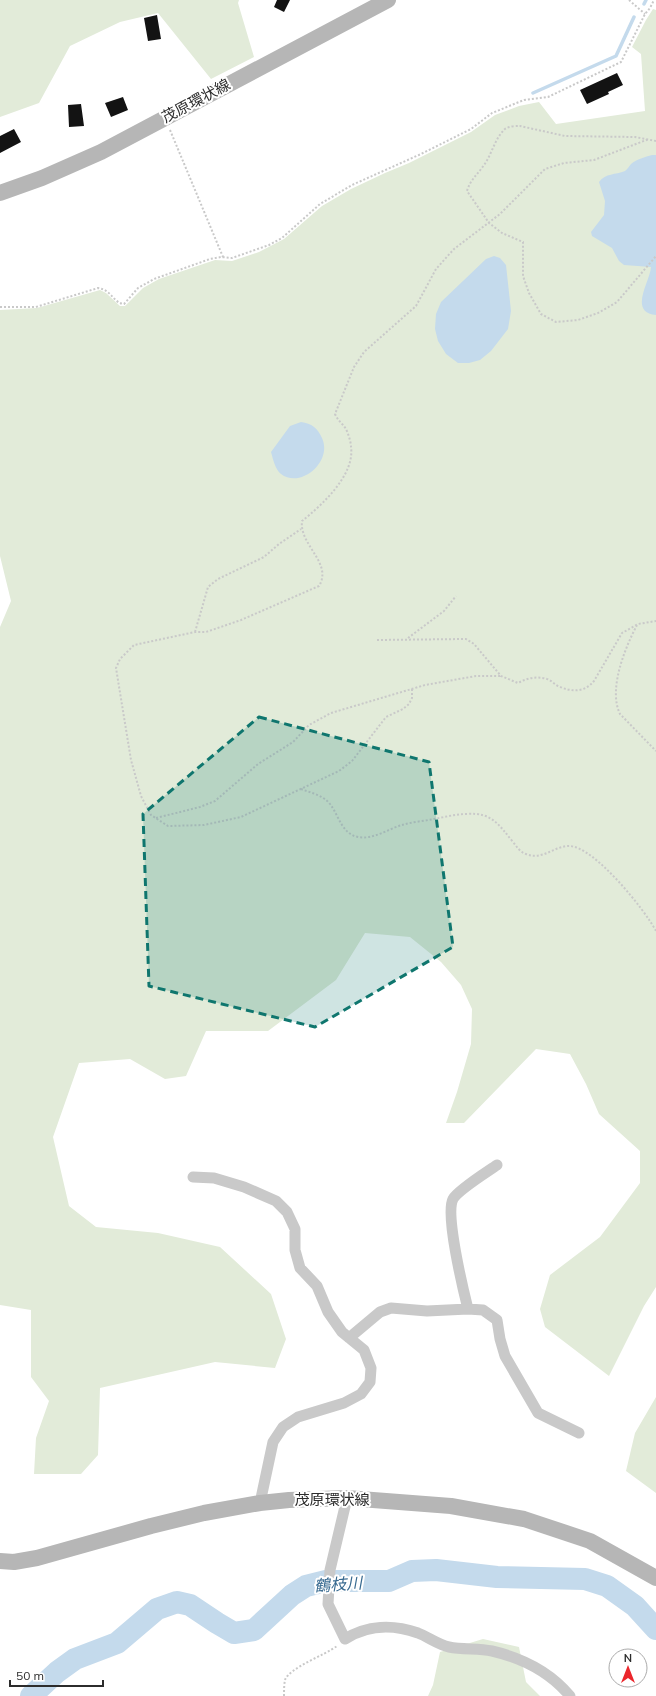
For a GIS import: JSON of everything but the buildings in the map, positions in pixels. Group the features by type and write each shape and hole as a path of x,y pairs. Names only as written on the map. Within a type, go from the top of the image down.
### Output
{"main road":[{"name":"茂原環状線","path":"0,193 42,178 94,155 388,0"},
{"name":"茂原環状線","path":"0,1561 14,1562 37,1558 151,1526 204,1513 260,1503 289,1500 347,1498 451,1506 524,1519 590,1541 656,1578"}],"street":[{"path":"468,1309 459,1270 450,1209 453,1198 497,1165"},
{"path":"193,1177 214,1178 244,1187 276,1201 287,1212 295,1229 295,1250 300,1268 318,1286 328,1312 342,1332 364,1350 371,1368 370,1382 361,1394 344,1403 298,1417 283,1427 273,1442 260,1503"},
{"path":"349,1338 380,1312 392,1308 442,1311 468,1309 483,1310 497,1320 505,1356 538,1413 579,1433"},
{"path":"347,1498 330,1570 328,1604 345,1639 356,1632 371,1627 393,1627 417,1633 448,1647 491,1651 524,1660 560,1684 570,1696"}],"path":[{"path":"629,0 645,14"},
{"path":"0,307 36,307 98,288 106,289 119,303 124,304 138,288 154,279 210,259 223,257 232,258 251,252 282,238 320,204 352,185 415,157 470,130 492,113 524,100 548,96 621,62 645,14 654,0"},
{"path":"165,118 223,257"},
{"path":"656,141 635,137 565,136 520,126 506,128 495,144 485,164 469,184 467,191 489,222 502,233 523,242 523,276 529,293 541,314 556,322 578,320 598,313 617,302 656,256"},
{"path":"412,689 412,698 408,704 403,709 386,717 352,761 339,771 241,817 204,825 168,826 151,815 141,796 130,760 116,668 120,659 134,645 195,632 206,632 241,620 319,586 323,579 323,569 301,529 302,521 323,504 342,480 348,465 352,447 346,430 338,421 335,414 354,368 364,352 416,306 436,269 454,249 489,222 545,169 564,163 594,160 649,139"},
{"path":"195,632 208,587 218,579 264,557 279,544 301,529"},
{"path":"407,639 444,611 456,596"},
{"path":"377,640 466,639 474,644 501,676 518,684 526,678 548,679 570,690 581,690 589,687 594,681 622,633 638,624 656,621"},
{"path":"638,624 629,640 616,682 617,707 620,714 656,750"},
{"path":"156,818 200,807 215,801 258,764 293,742 309,726 331,712 412,689 476,676 501,676"},
{"path":"299,789 319,796 329,804 346,831 352,836 368,838 403,825 467,814 480,814 494,819 520,851 527,855 538,856 563,847 571,846 581,849 602,863 624,888 656,931"},
{"path":"284,1696 286,1679 292,1672 330,1652 345,1639"}],"highlighted area":[{"path":"259,717 429,762 453,947 315,1027 149,986 143,814"}],"green space":[{"path":"0,0 239,0 238,3 254,57 211,79 158,13 120,22 70,46 39,103 0,117"},
{"path":"653,9 656,10 656,1287 644,1306 609,1376 545,1327 540,1309 550,1275 600,1237 640,1183 640,1151 599,1114 586,1084 570,1054 536,1049 464,1123 446,1123 471,1044 472,1009 461,985 441,962 410,937 365,933 336,980 268,1031 206,1031 186,1076 165,1079 130,1059 79,1063 53,1137 69,1206 96,1227 158,1233 220,1247 271,1294 286,1339 275,1368 215,1362 100,1388 98,1455 81,1474 34,1474 36,1438 49,1401 31,1377 31,1310 0,1305 0,627 11,601 0,556 0,310 37,308 100,290 106,293 120,306 125,306 143,288 159,279 215,260 232,261 259,252 284,239 322,206 351,189 409,163 471,132 495,115 519,106 539,102 556,124 645,111 641,54 632,47"},
{"path":"656,1397 656,1493 626,1471 635,1433"},
{"path":"483,1639 519,1647 526,1682 540,1696 428,1696 433,1685 440,1652"}],"water":[{"path":"656,155 656,315 648,313 643,308 642,302 651,267 624,265 619,261 612,248 592,236 591,232 604,215 605,201 599,182 605,177 625,171 631,164 641,158"},
{"path":"494,256 500,258 506,265 511,311 508,329 491,351 480,360 469,363 458,363 446,354 438,341 435,329 436,314 441,302 486,259"},
{"path":"301,422 311,425 318,431 322,438 324,447 323,456 313,471 305,476 289,478 281,474 277,469 271,452 290,426"}],"waterway":[{"path":"644,4 646,0"},
{"path":"533,93 616,56 634,17"},
{"name":"鶴枝川","path":"31,1696 57,1672 75,1659 117,1643 157,1609 177,1602 190,1605 234,1633 254,1630 292,1595 306,1586 326,1581 389,1581 412,1571 436,1570 497,1577 585,1579 607,1586 635,1606 656,1629"}]}
